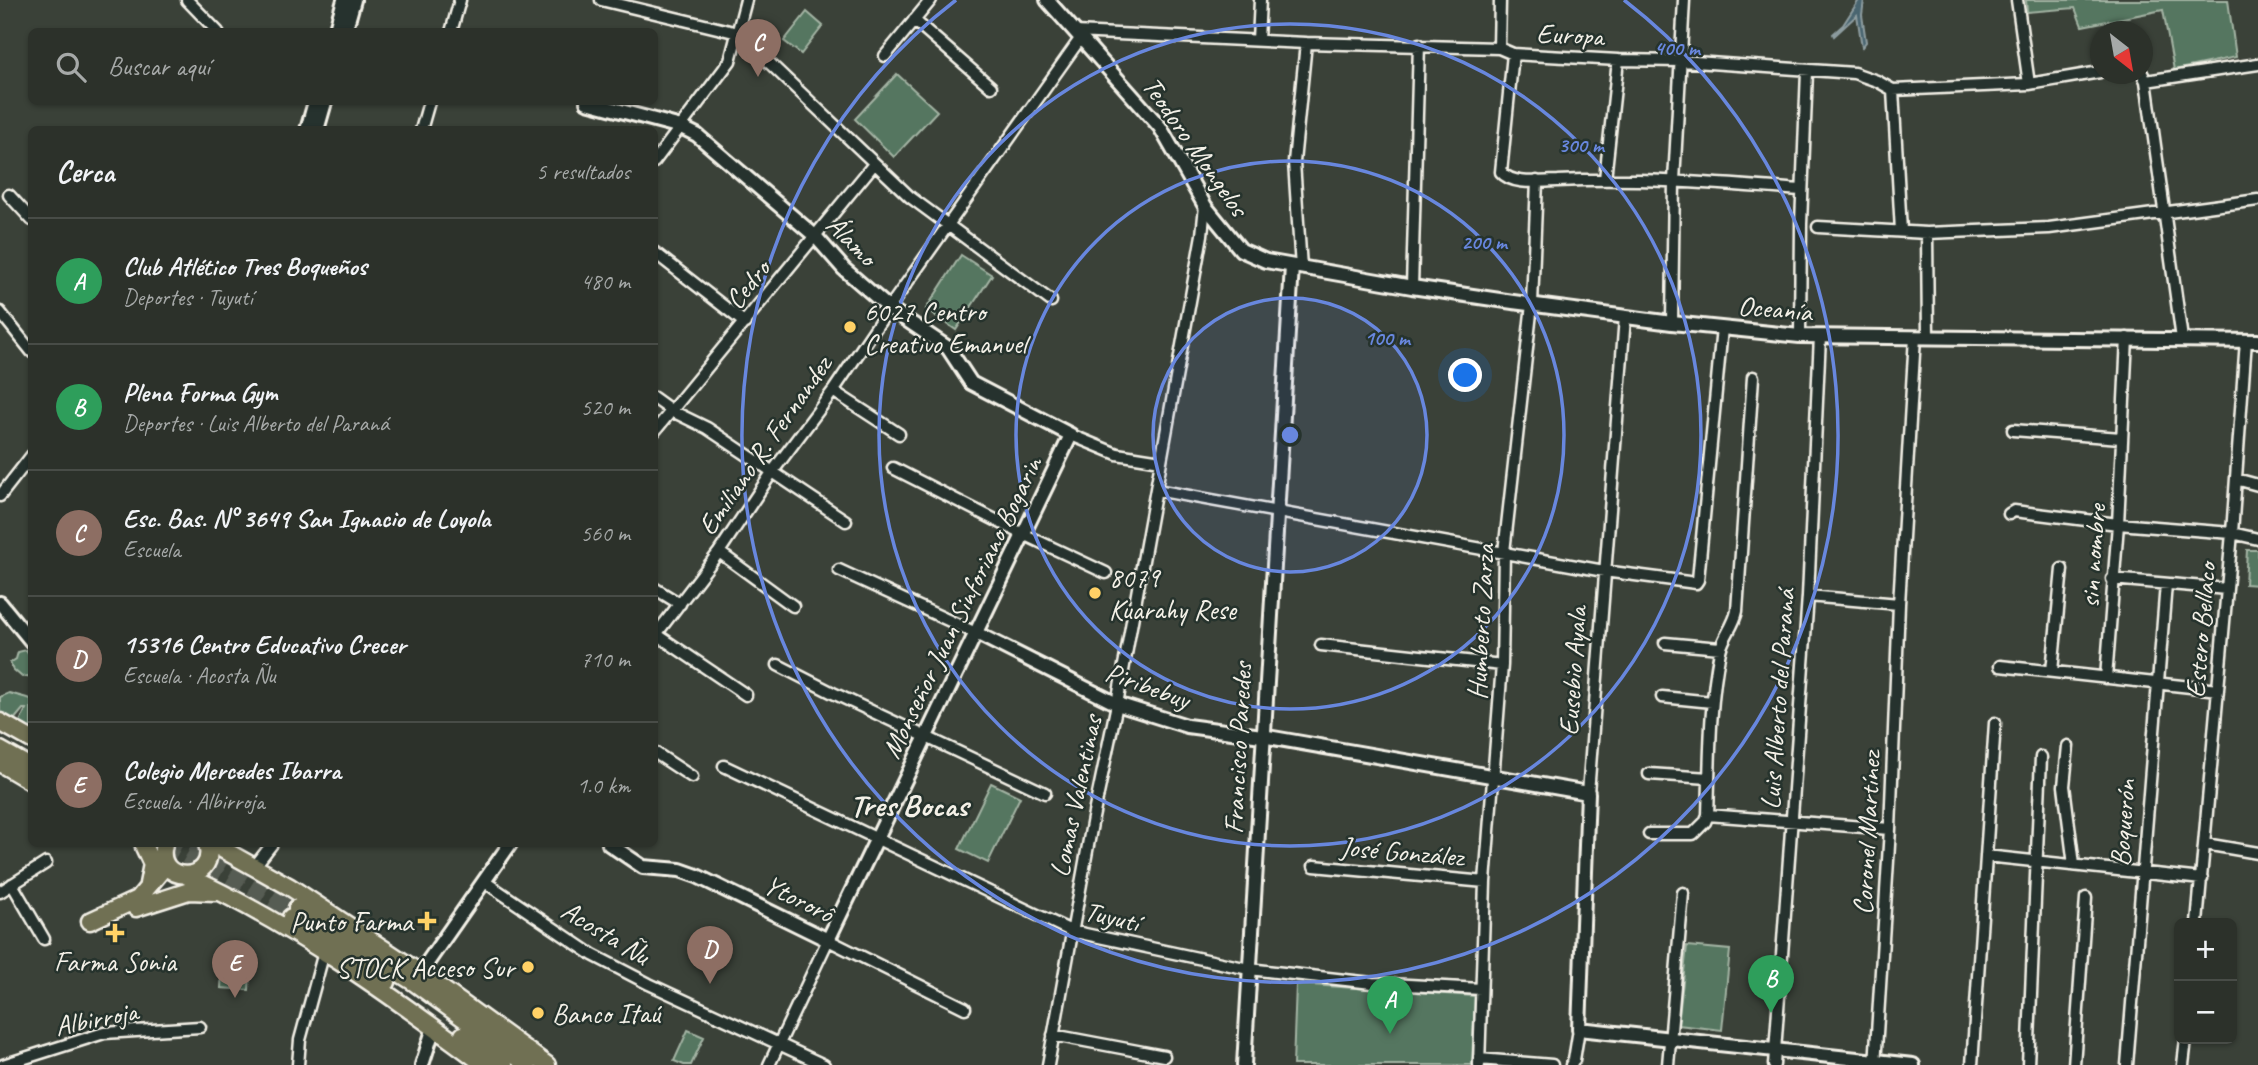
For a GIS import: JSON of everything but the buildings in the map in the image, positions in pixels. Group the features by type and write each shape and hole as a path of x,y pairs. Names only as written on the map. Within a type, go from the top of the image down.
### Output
{"highway":[{"path":"0,722 28,738"},
{"path":"0,734 28,750"},
{"path":"0,750 28,766"},
{"path":"0,763 28,780"},
{"path":"143,847 152,864 146,889"},
{"path":"146,847 164,856 184,875 227,894 324,952 485,1065"},
{"path":"208,847 209,856 206,863 195,874 184,875 163,894 136,908 189,891 227,894"},
{"path":"219,847 255,866 420,973 547,1065"},
{"path":"90,921 138,899 164,856"},
{"path":"504,1065 294,912 415,983 528,1065"}],"street":[{"path":"187,0 214,28"},
{"path":"336,28 344,0"},
{"path":"346,28 354,0"},
{"path":"452,28 460,0"},
{"path":"601,0 738,33 910,197 1051,300"},
{"path":"658,157 730,61 746,0"},
{"path":"885,56 931,0"},
{"name":"Teodoro Mongelos","path":"1047,0 1160,127 1205,206 1241,250 1266,261 1297,267"},
{"path":"1258,40 1260,0"},
{"path":"1499,48 1500,0"},
{"path":"1672,323 1674,181 1684,0"},
{"path":"2017,0 2029,84"},
{"path":"914,20 991,88"},
{"name":"Europa","path":"1078,35 1499,48 1513,54 1681,61 1854,73 1893,90 2029,84 2090,74"},
{"name":"Emiliano R. Fernandez","path":"658,631 719,552 773,471 833,391 1078,35"},
{"path":"1297,267 1294,162 1306,43"},
{"path":"1412,287 1419,44"},
{"path":"1513,54 1501,172 1511,180 1674,181 1802,190"},
{"path":"1605,179 1618,60"},
{"path":"2153,75 2258,64"},
{"path":"1800,336 1807,71"},
{"path":"2145,84 2182,339"},
{"path":"1893,90 1901,230"},
{"path":"308,126 314,105"},
{"path":"318,126 324,105"},
{"path":"422,126 428,105"},
{"name":"Álamo","path":"598,105 681,127 697,135 815,236 844,269 888,308 948,348 971,383 1071,435"},
{"name":"Cedro","path":"658,427 874,164"},
{"name":"Humberto Zarza","path":"1479,1062 1485,882 1502,665 1504,552 1532,304 1537,181"},
{"path":"9,195 28,216"},
{"path":"1818,227 1927,233 2049,228 2258,200"},
{"name":"Lomas Valentinas","path":"1048,1065 1071,932 1117,704 1205,206"},
{"name":"Coronel Martínez","path":"1875,1063 1890,829 1899,604 1922,337 1927,233"},
{"path":"658,255 745,323"},
{"name":"Oceanía","path":"1297,267 1412,287 1625,317 1800,336 2252,341"},
{"name":"Francisco Paredes","path":"1244,1065 1276,512 1297,267"},
{"path":"0,312 28,347"},
{"name":"Eusebio Ayala","path":"1579,1029 1588,793 1625,317"},
{"path":"1156,490 1604,571 1693,583 1698,580 1722,328"},
{"name":"Luis Alberto del Paraná","path":"1774,1065 1808,596 1820,336"},
{"name":"sin nombre","path":"2106,678 2118,524 2127,338"},
{"name":"Estero Bellaco","path":"2198,918 2236,479 2252,341"},
{"path":"1649,834 1693,834 1708,815 1713,702 1720,648 1737,611 1753,377"},
{"path":"833,391 899,434"},
{"path":"658,401 671,411 707,428 846,521"},
{"path":"2013,430 2121,438"},
{"path":"1071,435 1117,454 1161,461"},
{"name":"Monseñor Juan Sinforiano Bogarin","path":"769,1065 1071,435"},
{"path":"0,496 28,459"},
{"path":"892,468 1105,573"},
{"path":"2236,479 2258,485"},
{"path":"2009,514 2014,511 2118,524 2232,533 2258,539"},
{"path":"719,552 793,606"},
{"path":"2052,671 2062,569"},
{"name":"Piribebuy","path":"839,570 976,633 1117,704 1186,726 1262,736 1588,793"},
{"path":"2112,579 2227,589"},
{"name":"Boquerón","path":"2127,1065 2166,584"},
{"path":"658,590 680,604"},
{"path":"1808,596 1899,604"},
{"path":"0,603 28,637"},
{"path":"658,637 746,695"},
{"path":"1665,643 1720,648"},
{"path":"1321,645 1502,665"},
{"path":"778,665 1045,793"},
{"path":"2000,666 2218,690"},
{"path":"1662,697 1713,702"},
{"path":"1972,1065 1995,723"},
{"path":"2068,746 2064,786 2074,866"},
{"path":"658,755 692,777"},
{"path":"2028,1065 2041,757"},
{"name":"Tuyutí","path":"724,766 1071,932 1249,969 1372,983 1481,989"},
{"path":"1649,774 1709,778"},
{"path":"1708,815 1890,829"},
{"path":"2205,844 2258,853"},
{"path":"255,866 270,847"},
{"path":"420,973 508,847"},
{"name":"Ytororô","path":"613,847 643,867 680,870 697,876 965,1007"},
{"path":"1986,856 2202,879"},
{"path":"0,892 46,863"},
{"name":"José González","path":"1314,866 1485,882"},
{"name":"Acosta Ñu","path":"485,882 593,955 824,1065"},
{"path":"12,884 44,939"},
{"path":"1668,1065 1683,893"},
{"path":"2074,1065 2087,898"},
{"path":"298,1065 300,1040 324,952"},
{"name":"Albirroja","path":"3,1065 104,1033 200,1027"},
{"path":"422,1065 434,1027"},
{"path":"1571,1065 1579,1029 1913,1065"},
{"path":"1053,1035 1164,1056"},
{"path":"2183,1065 2185,1044"},
{"path":"1479,1062 1552,1065"}],"green space":[{"path":"2026,0 2228,0 2236,57 2174,70 2163,10 2107,21 2090,21 2090,24 2082,26 2075,8 2027,12"},
{"path":"807,12 823,26 801,54 784,41"},
{"path":"897,74 937,111 894,157 855,119"},
{"path":"961,255 992,275 956,330 926,309"},
{"path":"2247,550 2258,550 2258,585 2245,584"},
{"path":"26,650 28,652 28,676 22,677 10,663 16,659 18,652"},
{"path":"9,693 28,698 28,735 18,726 26,709 13,721 0,717 0,697"},
{"path":"991,783 1020,797 988,863 959,849"},
{"path":"1687,946 1730,950 1722,1030 1678,1025"},
{"path":"222,970 250,973 249,990 221,988"},
{"path":"1296,984 1475,996 1472,1065 1293,1065"},
{"path":"688,1030 704,1037 691,1065 684,1065 674,1061"}],"water":[{"path":"1859,0 1864,0 1862,15 1866,42 1862,47 1857,15 1834,36 1833,34 1843,25"}],"tunnel":[{"path":"170,847 291,917"},
{"path":"197,847 297,908"}],"place":[{"name":"Esc. Bas. N° 3649 San Ignacio de Loyola","path":"758,77"},
{"name":"6027 Centro Creativo Emanuel","path":"850,327"},
{"name":"8079 Kuarahy Rese","path":"1095,593"},
{"name":"Punto Farma","path":"427,921"},
{"name":"Farma Sonia","path":"115,933"},
{"name":"STOCK Acceso Sur","path":"528,967"},
{"name":"15316 Centro Educativo Crecer","path":"710,984"},
{"name":"Colegio Mercedes Ibarra","path":"235,998"},
{"name":"Banco Itaú","path":"538,1013"},
{"name":"Plena Forma Gym","path":"1771,1013"},
{"name":"Club Atlético Tres Boqueños","path":"1390,1034"}],"district":[{"name":"Tres Bocas","path":"909,805"}]}
